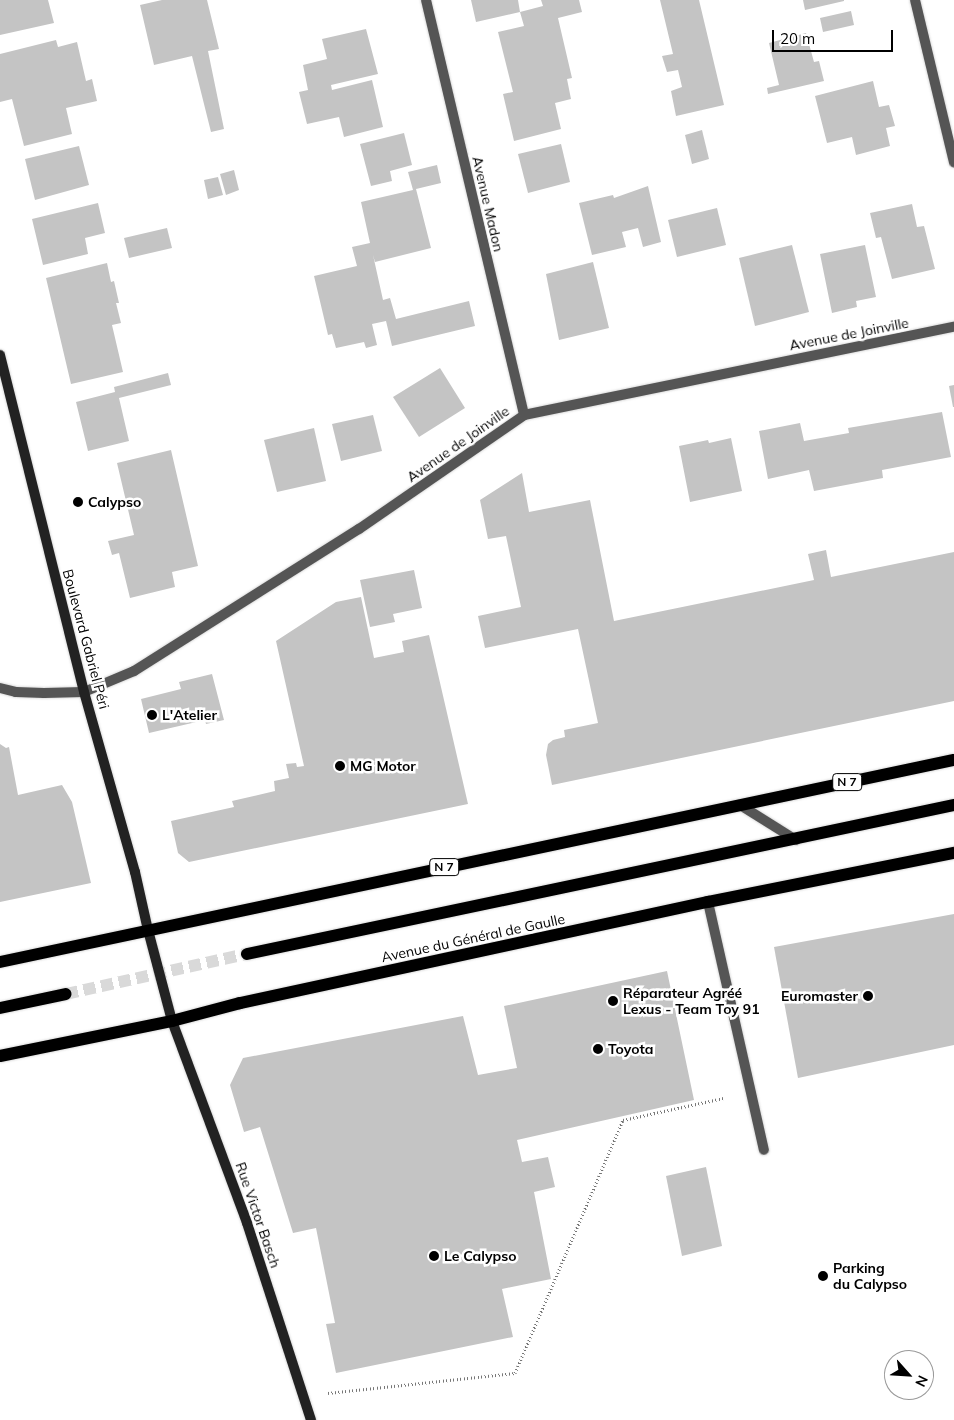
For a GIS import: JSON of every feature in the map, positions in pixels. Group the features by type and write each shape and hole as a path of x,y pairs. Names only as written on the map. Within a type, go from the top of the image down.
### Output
{"main road":[{"name":"Boulevard Gabriel Péri","path":"0,355 84,692 136,872 148,930 172,1021"},
{"name":"N 7","path":"0,962 954,760"},
{"path":"247,954 954,807"},
{"name":"Avenue du Général de Gaulle","path":"0,1056 172,1021 240,1003 708,902 954,853"},
{"path":"0,1008 66,994"},
{"name":"Rue Victor Basch","path":"172,1021 247,1223 311,1420"}],"street":[{"name":"Avenue Madon","path":"426,0 524,415"},
{"path":"914,0 954,162"},
{"name":"Avenue de Joinville","path":"84,692 134,671 360,529 524,415 954,328"},
{"path":"0,688 16,692 84,692"},
{"path":"740,805 796,840"},
{"path":"708,902 764,1150"}],"path":[{"path":"303,1395 515,1373 623,1120 752,1093"}],"building":[{"path":"0,0 48,0 54,23 0,35"},
{"path":"162,0 207,0 219,49 208,51 224,129 211,132 192,56 154,65 140,5"},
{"path":"471,0 518,0 520,12 476,22"},
{"path":"541,0 579,0 582,12 558,18 572,78 567,79 571,99 555,103 561,129 514,141 503,94 513,92 498,32 524,26 520,12 543,6"},
{"path":"660,0 699,0 724,105 676,116 671,91 682,87 678,70 667,72 662,56 673,54"},
{"path":"803,0 844,0 844,1 805,10"},
{"path":"851,11 854,25 823,32 820,18"},
{"path":"366,29 378,74 331,85 332,90 372,80 383,127 344,137 339,117 307,124 299,92 308,90 303,65 327,59 322,39"},
{"path":"806,33 814,62 819,61 824,81 768,94 767,88 779,85 769,43"},
{"path":"56,40 58,47 77,42 86,81 92,79 97,101 66,108 72,134 24,146 12,99 0,102 0,54"},
{"path":"873,81 879,107 889,105 895,126 886,128 890,146 856,155 852,137 827,143 815,96"},
{"path":"702,130 709,159 692,164 685,135"},
{"path":"404,133 412,165 390,171 392,181 371,186 360,144"},
{"path":"561,144 570,182 528,193 518,154"},
{"path":"79,146 89,185 35,200 25,159"},
{"path":"437,165 441,183 416,189 431,248 375,262 373,255 383,300 390,298 396,319 469,301 475,326 392,346 386,321 372,324 377,345 366,348 364,342 336,348 332,334 328,335 314,276 357,266 352,247 370,243 361,202 413,190 408,172"},
{"path":"234,170 239,190 226,195 220,174"},
{"path":"218,177 223,195 208,199 204,180"},
{"path":"648,186 661,242 643,247 638,228 622,232 626,247 592,255 579,203 613,195 614,198"},
{"path":"98,203 105,233 85,238 88,254 43,265 32,219"},
{"path":"912,204 917,227 924,226 935,269 892,279 881,237 876,238 870,213"},
{"path":"717,208 726,245 677,257 668,220"},
{"path":"167,228 172,248 129,258 124,238"},
{"path":"792,245 809,312 755,326 739,258"},
{"path":"865,245 876,297 856,301 857,307 832,313 820,254"},
{"path":"593,262 609,328 559,340 546,274"},
{"path":"107,263 111,282 114,281 119,303 116,303 121,323 112,325 123,372 71,384 46,278"},
{"path":"440,368 465,408 419,437 393,397"},
{"path":"168,373 171,385 119,398 129,441 88,451 76,402 115,392 114,387"},
{"path":"954,385 954,407 953,407 949,386"},
{"path":"942,412 951,457 882,470 883,478 814,491 809,470 768,479 759,431 800,423 804,441 849,433 848,428"},
{"path":"373,415 382,451 341,461 332,424"},
{"path":"314,428 326,481 277,492 264,440"},
{"path":"731,438 742,491 690,502 679,446 708,440 709,443"},
{"path":"171,450 198,566 172,572 175,587 130,598 119,553 112,555 108,541 134,535 117,463"},
{"path":"522,473 529,512 590,500 614,621 814,580 808,554 826,550 831,577 954,552 954,701 552,785 546,755 548,744 553,740 565,737 564,730 598,723 578,629 485,648 478,616 521,607 506,536 488,539 480,500"},
{"path":"414,570 422,608 393,614 395,622 370,627 360,580"},
{"path":"361,597 374,658 404,652 402,641 429,635 468,804 189,862 178,853 171,821 234,807 232,801 275,791 274,781 289,778 286,764 296,763 297,767 304,766 276,641 336,602"},
{"path":"212,674 224,720 206,724 205,720 149,733 141,699 181,689 179,682"},
{"path":"0,744 6,748 9,747 18,795 62,785 72,802 91,883 0,902"},
{"name":"Euromaster","path":"954,914 954,1045 798,1078 774,947"},
{"path":"667,971 694,1100 517,1140 522,1162 548,1157 555,1187 534,1192 551,1279 502,1289 513,1337 336,1373 326,1324 335,1323 316,1228 293,1233 260,1127 244,1132 230,1085 243,1058 463,1016 478,1075 517,1068 504,1006"},
{"path":"706,1167 722,1246 682,1256 666,1176"}],"tunnel":[{"path":"66,994 247,954"}],"place":[{"name":"Calypso","path":"78,502"},
{"name":"L'Atelier","path":"152,715"},
{"name":"MG Motor","path":"340,766"},
{"name":"Euromaster","path":"868,996"},
{"name":"Réparateur Agréé Lexus - Team Toy 91","path":"613,1001"},
{"name":"Toyota","path":"598,1049"},
{"name":"Le Calypso","path":"434,1256"},
{"name":"Parking du Calypso","path":"823,1276"}]}
